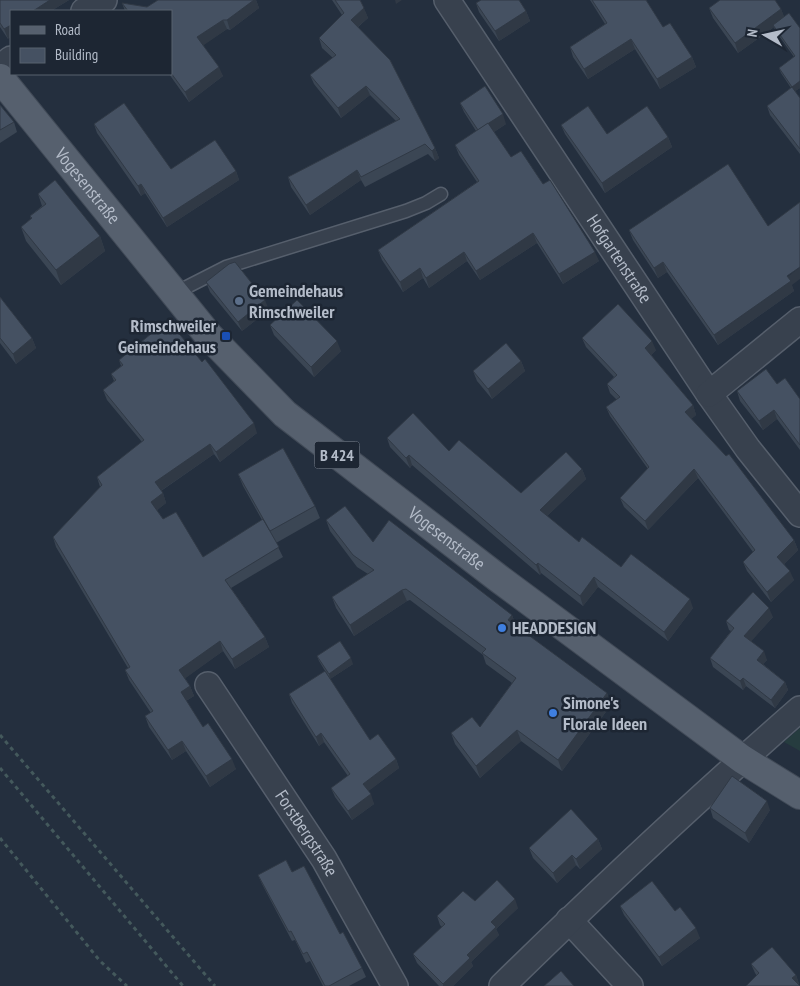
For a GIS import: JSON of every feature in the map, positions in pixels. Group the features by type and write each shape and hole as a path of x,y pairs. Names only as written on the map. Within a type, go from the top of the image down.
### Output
{"main road":[{"name":"Vogesenstraße","path":"0,78 209,336 285,414 498,578 742,759"},
{"name":"B 424","path":"742,759 800,795"}],"street":[{"path":"86,10 104,0"},
{"name":"Hofgartenstraße","path":"447,0 709,394 748,449 800,514"},
{"path":"0,68 10,60"},
{"path":"709,394 800,320"},
{"name":"Forstbergstraße","path":"208,685 324,859 395,986"},
{"path":"502,986 569,920 742,759 800,709"},
{"path":"569,920 630,986"}],"lane":[{"path":"175,292 226,267 406,211 426,203 441,194"}],"path":[{"path":"0,735 215,986"},
{"path":"0,768 183,986"},
{"path":"0,838 100,961 127,986"}],"green space":[{"path":"800,728 800,751 784,742"}],"building":[{"path":"0,0 50,0 35,10 10,10 10,26 4,29 0,23"},
{"path":"158,0 254,0 227,20 223,20 197,37 219,67 185,92 172,74 172,10 127,10 122,3 147,7"},
{"path":"335,0 360,0 364,8 351,20 390,60 435,148 432,151 425,144 361,177 357,170 306,205 288,177 400,119 366,86 338,108 310,75 336,55 319,38 344,13"},
{"path":"481,0 519,0 526,11 495,31 476,3"},
{"path":"592,0 646,0 663,27 670,23 692,57 657,79 631,39 584,69 570,47 607,23"},
{"path":"720,0 775,0 781,9 735,43 709,8"},
{"path":"789,13 800,28 800,81 792,87 779,68 795,56 773,25"},
{"path":"485,86 503,114 478,130 460,103"},
{"path":"792,87 800,98 800,149 767,106"},
{"path":"124,103 171,169 215,140 236,171 163,218 141,184 138,186 94,124"},
{"path":"0,105 14,122 0,130"},
{"path":"588,106 607,134 647,106 668,137 602,183 561,125"},
{"path":"488,123 511,157 521,151 543,184 550,180 595,252 559,274 533,233 476,271 464,252 426,278 420,268 400,282 378,250 479,181 455,145"},
{"path":"728,164 768,226 800,202 800,267 787,276 791,281 714,335 663,262 654,268 629,230"},
{"path":"55,180 100,236 56,270 21,227 32,218 30,216 46,204 38,194"},
{"name":"Gemeindehaus Rimschweiler","path":"235,262 265,300 238,322 206,282 229,264"},
{"path":"0,297 32,338 13,354 0,338"},
{"path":"297,300 337,341 311,367 270,325"},
{"path":"618,304 652,341 645,348 693,405 685,412 726,456 729,454 794,540 777,557 790,571 767,592 743,562 755,550 694,469 645,521 620,498 649,467 606,407 620,397 607,384 617,375 582,338"},
{"path":"168,320 202,362 205,359 254,423 216,452 210,444 155,482 163,493 151,502 163,519 176,512 203,557 263,519 279,547 225,580 265,637 232,659 220,641 179,670 190,686 181,692 203,727 208,723 232,759 206,776 182,741 168,750 145,716 153,711 125,670 130,667 53,537 102,485 97,477 144,440 103,390 116,380 111,374 123,365 119,360"},
{"path":"506,343 521,361 488,389 473,371"},
{"path":"766,369 777,384 785,378 800,399 800,445 774,410 759,421 737,391"},
{"path":"413,413 449,451 459,440 521,493 566,452 582,469 540,510 579,542 582,537 621,567 631,554 690,599 664,632 594,577 580,596 538,563 536,565 409,455 406,458 387,438"},
{"path":"283,448 315,506 270,531 238,474"},
{"path":"345,506 373,542 389,520 512,615 508,620 607,693 558,760 517,730 476,766 451,733 472,717 480,727 516,678 482,653 486,649 406,589 350,625 332,597 374,570 353,555 326,520"},
{"path":"753,592 769,608 744,636 764,651 757,660 785,682 771,700 743,678 740,681 710,658 734,628 726,621"},
{"path":"340,641 351,658 329,674 317,656"},
{"path":"325,671 370,740 378,734 396,759 363,784 371,794 348,811 331,788 350,774 321,733 316,737 289,694"},
{"path":"732,776 767,801 745,833 710,808"},
{"path":"571,809 598,839 576,859 572,855 553,873 529,848"},
{"path":"286,860 292,872 304,866 340,934 343,932 362,968 329,986 325,986 307,952 303,954 258,875"},
{"path":"497,880 515,899 491,922 496,927 467,955 470,958 443,984 413,954 445,924 437,916 463,891 475,901"},
{"path":"652,881 675,911 680,907 696,928 659,957 620,906"},
{"path":"772,947 796,975 792,978 800,986 746,986 759,973 751,964"},
{"path":"561,971 574,986 544,986"}],"place":[{"name":"Gemeindehaus Rimschweiler","path":"239,301"},
{"name":"Rimschweiler Geimeindehaus","path":"226,336"},
{"name":"HEADDESIGN","path":"502,628"},
{"name":"Simone's Florale Ideen","path":"553,713"}]}
